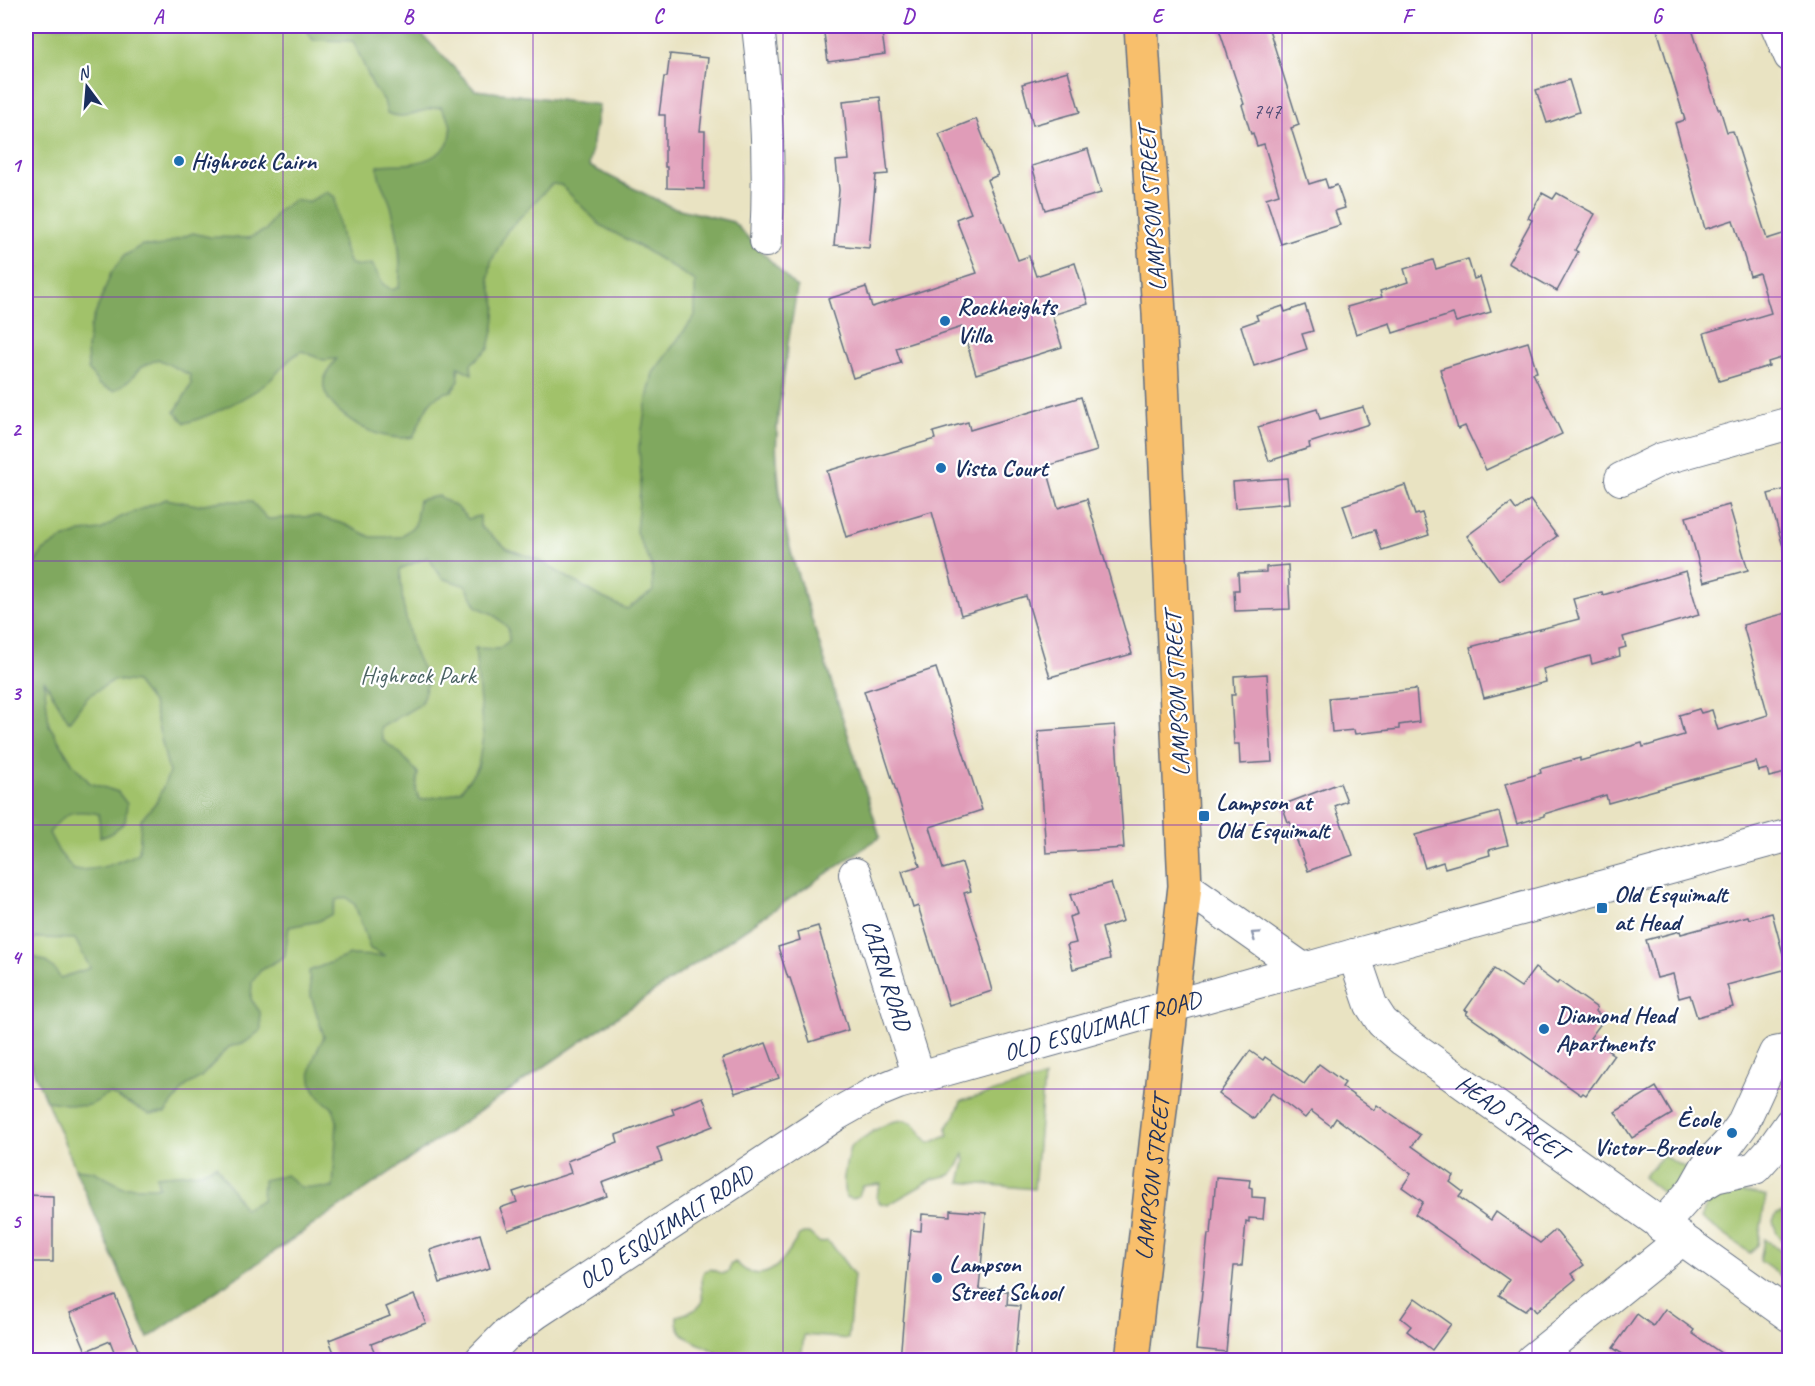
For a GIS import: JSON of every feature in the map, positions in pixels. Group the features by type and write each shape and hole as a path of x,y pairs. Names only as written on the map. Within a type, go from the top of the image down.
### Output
{"main road":[{"name":"LAMPSON STREET","path":"1131,1360 1185,886 1159,313 1141,26"}],"street":[{"path":"758,26 768,130 766,241"},
{"path":"1777,26 1790,56"},
{"path":"1621,479 1662,459 1790,423"},
{"name":"OLD ESQUIMALT ROAD","path":"481,1360 505,1336 536,1313 837,1114 876,1092 919,1077 1303,969 1790,835"},
{"name":"CAIRN ROAD","path":"855,874 919,1077"},
{"path":"1185,886 1303,969"},
{"name":"HEAD STREET","path":"1354,955 1371,1005 1382,1022 1403,1040 1790,1316"},
{"path":"1532,1360 1671,1233 1706,1167 1742,1125 1775,1053 1790,1050"},
{"path":"1693,1190 1715,1177 1755,1168 1790,1124"}],"green space":[{"name":"Highrock Park","path":"26,26 414,26 475,90 599,105 589,166 671,207 733,222 788,347 778,416 776,449 782,514 793,560 880,837 148,1338 26,1053"},
{"name":"Highrock Park","path":"307,26 414,26 475,90 599,105 589,166 671,207 733,222 797,288 778,415 776,452 781,506 793,560 880,837 148,1338 75,1169 93,1171 123,1187 159,1187 156,1176 201,1172 216,1165 244,1209 262,1200 263,1180 286,1175 301,1187 333,1188 337,1121 333,1108 316,1092 310,1075 314,1057 324,1037 311,996 309,971 350,955 385,956 370,949 355,905 346,897 336,900 332,914 319,921 289,927 285,956 260,971 252,982 251,999 260,1012 261,1030 246,1042 229,1047 201,1077 186,1086 165,1113 149,1114 110,1094 84,1106 46,1101 26,1053 26,626 32,622 27,579 30,570 43,551 60,540 81,532 101,530 119,518 166,499 197,505 222,501 251,501 268,519 316,516 344,524 371,537 400,537 415,525 419,500 439,496 458,508 468,519 480,516 480,526 508,549 536,559 603,598 627,609 653,591 652,566 636,532 641,480 639,447 653,373 695,316 695,281 600,225 561,185 552,184 507,231 491,262 489,279 496,305 489,348 471,364 472,374 458,367 459,381 452,391 436,397 426,408 413,437 397,438 381,435 343,415 328,398 324,389 325,377 336,359 323,360 302,351 251,394 216,412 185,423 175,412 191,385 190,375 158,359 141,367 130,380 114,391 99,385 88,369 87,348 90,328 111,273 124,256 142,245 158,247 193,233 210,237 249,238 266,230 277,212 294,200 308,202 327,192 335,197 342,240 350,264 361,266 372,264 383,284 392,290 399,287 400,256 397,236 391,206 381,182 378,166 414,163 431,158 445,148 449,141 451,132 449,121 441,107 400,116 387,113 384,100 374,88 353,41 313,40 306,29","holes":["428,557 442,578 466,586 477,607 493,614 508,628 509,641 498,649 475,648 483,736 478,767 461,790 420,800 416,791 418,773 401,754 383,740 380,728 421,704 428,681 412,647 403,604 400,569","44,680 69,722 88,696 114,680 136,682 153,704 169,773 157,801 141,820 139,853 108,866 74,870 59,852 49,833 65,816 82,811 99,814 100,837 109,835 125,822 127,804 118,792 90,783 73,764 49,725","36,938 75,939 90,968 60,978 49,964 34,957 29,945"]},
{"path":"1044,1078 1034,1189 960,1182 965,1162 964,1154 957,1168 950,1175 933,1179 888,1205 880,1203 876,1197 881,1184 863,1186 858,1196 852,1199 846,1197 844,1179 850,1147 872,1132 899,1120 907,1121 914,1124 929,1143 948,1136 946,1129 961,1101"},
{"path":"1663,1156 1688,1169 1670,1192 1664,1194 1643,1177"},
{"path":"1735,1191 1766,1196 1758,1245 1750,1253 1701,1218 1706,1206 1713,1198"},
{"path":"1787,1211 1789,1213 1789,1248 1777,1234 1773,1221 1777,1214"},
{"path":"809,1233 820,1243 827,1241 832,1245 854,1275 848,1339 804,1335 801,1360 724,1360 719,1354 688,1338 682,1332 677,1316 698,1308 702,1303 701,1279 704,1271 710,1269 723,1274 729,1271 730,1265 735,1262 747,1271 756,1274 765,1273 779,1264 799,1235"},
{"path":"1764,1239 1789,1257 1789,1282 1760,1261"}],"building":[{"path":"823,26 881,26 885,54 828,62"},
{"path":"1218,26 1268,26 1299,125 1291,128 1309,184 1325,179 1328,188 1337,185 1345,208 1335,211 1340,225 1281,244 1266,198 1279,194 1264,144 1257,146 1253,133 1251,134 1242,105 1244,104"},
{"path":"1656,26 1691,26 1727,132 1733,131 1767,239 1786,233 1790,246 1790,358 1784,359 1784,357 1768,362 1769,366 1719,381 1704,333 1771,313 1759,273 1750,276 1733,220 1705,229 1675,123 1685,120"},
{"path":"670,54 708,58 700,131 705,131 704,189 667,188 665,115 659,115 664,77 667,77"},
{"path":"1068,71 1080,112 1033,125 1022,84"},
{"path":"1569,80 1579,112 1547,123 1536,90"},
{"path":"880,97 888,174 876,175 869,248 834,245 839,190 836,161 849,160 843,101"},
{"name":"Rockheights Villa","path":"976,119 998,175 987,180 1018,260 1029,256 1036,276 1075,263 1088,304 1052,315 1062,347 976,374 962,327 896,348 901,363 853,378 828,299 866,287 872,307 977,273 956,219 971,213 939,134"},
{"path":"1088,149 1101,193 1045,210 1032,166"},
{"path":"1542,193 1553,199 1557,193 1595,214 1575,250 1578,252 1557,291 1508,263 1532,220 1528,218"},
{"path":"1468,259 1474,279 1480,277 1491,312 1456,322 1453,314 1393,333 1390,323 1356,334 1347,307 1382,297 1380,291 1408,282 1404,269 1433,260 1436,269"},
{"path":"1305,305 1313,331 1302,334 1307,349 1254,366 1241,326 1258,320 1256,315 1283,306 1285,312"},
{"path":"1528,342 1537,372 1533,373 1562,434 1486,470 1465,426 1458,429 1440,369"},
{"path":"1081,397 1097,451 1046,466 1058,508 1087,499 1132,654 1050,677 1026,596 961,615 932,512 846,537 827,471 935,439 933,432 968,422 970,430"},
{"path":"1363,407 1369,424 1309,443 1310,448 1269,461 1258,427 1317,409 1320,419"},
{"path":"1287,478 1289,503 1235,508 1233,482"},
{"path":"1405,485 1415,515 1422,513 1429,535 1382,550 1375,530 1354,537 1343,505"},
{"path":"1790,488 1790,549 1784,550 1768,494"},
{"path":"1530,500 1557,536 1499,580 1467,536 1511,503 1516,510"},
{"path":"1729,505 1748,570 1704,582 1686,517"},
{"path":"1288,565 1290,609 1235,611 1234,590 1239,590 1238,573 1266,572 1266,567"},
{"path":"1686,571 1699,615 1623,637 1626,647 1619,649 1620,656 1592,664 1590,656 1543,669 1546,682 1484,698 1470,647 1579,619 1573,599 1602,592 1603,595"},
{"path":"1790,612 1790,772 1769,777 1767,769 1759,771 1756,762 1608,803 1606,795 1517,824 1505,784 1541,773 1540,769 1580,758 1580,761 1642,743 1643,747 1684,735 1679,715 1699,709 1701,713 1712,710 1718,730 1768,715 1743,625"},
{"path":"936,668 982,810 930,827 943,869 962,863 971,891 964,893 992,991 949,1005 918,906 913,908 902,871 920,866 864,691"},
{"path":"1267,674 1272,762 1240,764 1239,744 1234,744 1231,695 1235,695 1234,676"},
{"path":"1416,689 1419,722 1399,725 1399,729 1355,734 1354,730 1332,732 1329,698"},
{"path":"1115,725 1124,848 1046,853 1038,731"},
{"path":"1340,783 1347,801 1335,806 1353,855 1308,871 1282,805"},
{"path":"1499,812 1508,845 1489,850 1490,855 1445,868 1443,862 1425,868 1415,835"},
{"path":"1111,883 1123,921 1102,928 1110,959 1073,969 1067,945 1076,943 1069,917 1077,914 1070,895"},
{"path":"1772,913 1787,969 1727,985 1733,1007 1697,1017 1690,995 1679,998 1673,974 1657,978 1646,940 1680,931 1681,934 1748,916 1749,919"},
{"path":"818,926 848,1030 810,1042 778,947 800,940 798,932"},
{"name":"Diamond Head Apartments","path":"1535,968 1557,984 1559,981 1597,1008 1595,1011 1605,1018 1590,1038 1614,1055 1586,1095 1583,1093 1581,1095 1466,1014 1468,1011 1465,1010 1494,969 1521,987"},
{"path":"766,1043 779,1078 735,1093 722,1059"},
{"path":"1250,1051 1263,1060 1265,1057 1304,1084 1319,1064 1345,1083 1342,1087 1374,1110 1377,1105 1420,1135 1412,1146 1454,1176 1450,1182 1463,1192 1459,1197 1491,1220 1496,1212 1540,1243 1555,1230 1584,1265 1572,1274 1576,1279 1536,1312 1531,1305 1525,1311 1499,1295 1509,1280 1415,1214 1423,1202 1402,1187 1411,1174 1336,1118 1331,1126 1311,1111 1305,1118 1272,1093 1254,1119 1219,1094"},
{"path":"1656,1087 1672,1114 1632,1138 1615,1112"},
{"path":"703,1097 713,1126 657,1148 662,1161 602,1183 607,1196 508,1230 500,1208 517,1202 513,1192 571,1173 567,1161 618,1142 616,1135 674,1114 672,1109"},
{"path":"1216,1177 1250,1180 1249,1187 1252,1188 1252,1197 1265,1198 1263,1219 1249,1218 1249,1222 1246,1221 1242,1266 1234,1266 1226,1352 1196,1349"},
{"path":"26,1195 53,1196 53,1262 28,1262"},
{"name":"Lampson Street School","path":"950,1210 986,1213 979,1289 1008,1291 1007,1305 1020,1306 1015,1360 900,1360 911,1230 921,1231 922,1214 950,1216"},
{"path":"480,1234 490,1268 440,1283 430,1250"},
{"path":"115,1295 138,1350 117,1359 110,1341 86,1351 70,1313"},
{"path":"414,1295 426,1323 371,1344 378,1360 337,1360 329,1340 390,1316 386,1307"},
{"path":"1415,1298 1451,1324 1432,1350 1407,1331 1411,1326 1401,1318"},
{"path":"1665,1309 1694,1330 1692,1333 1731,1360 1632,1360 1613,1348 1637,1314 1653,1326"}],"place":[{"name":"Highrock Cairn","path":"179,161"},
{"name":"Rockheights Villa","path":"945,321"},
{"name":"Vista Court","path":"941,468"},
{"name":"Lampson at Old Esquimalt","path":"1204,816"},
{"name":"Old Esquimalt at Head","path":"1602,908"},
{"name":"Diamond Head Apartments","path":"1544,1029"},
{"name":"Ècole Victor–Brodeur","path":"1732,1133"},
{"name":"Lampson Street School","path":"937,1278"}]}
